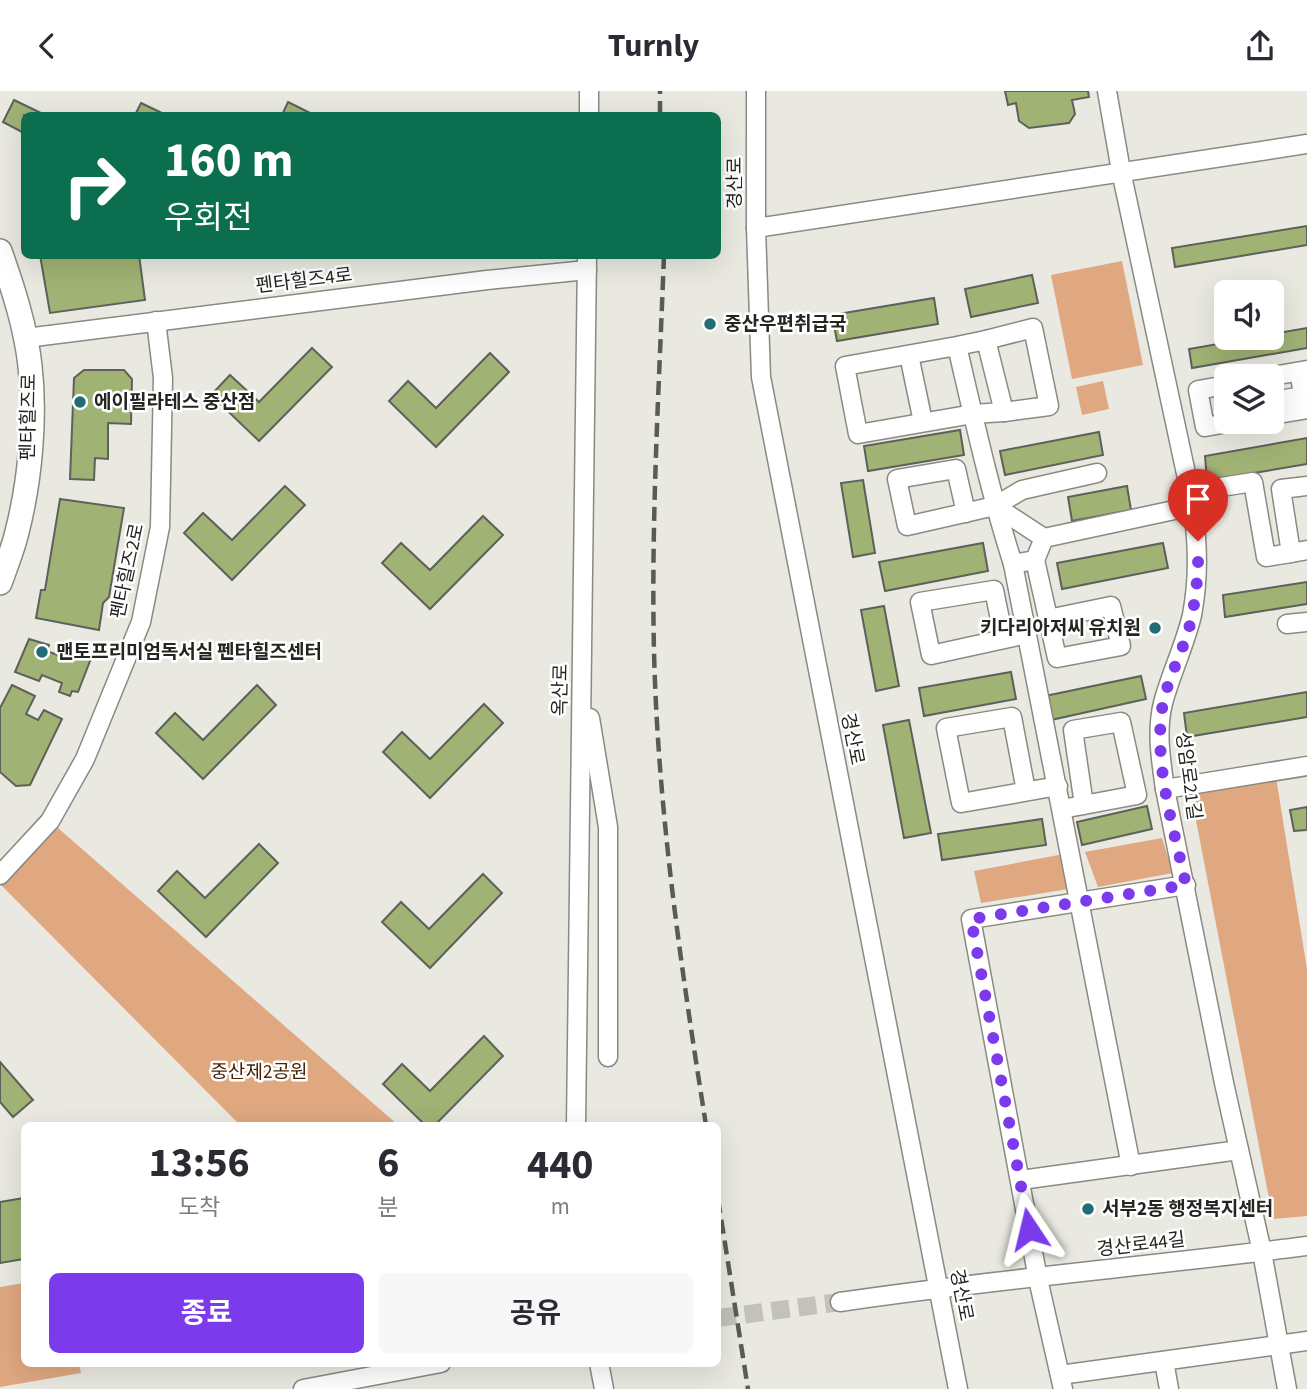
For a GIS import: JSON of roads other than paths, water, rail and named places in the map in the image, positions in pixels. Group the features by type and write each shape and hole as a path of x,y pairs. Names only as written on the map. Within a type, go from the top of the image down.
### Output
{"main road":[{"name":"펜타힐즈로","path":"0,251 26,338 30,368 28,471 17,533 0,583"}],"street":[{"path":"589,91 589,112"},
{"name":"경산로","path":"756,91 756,228 761,377 958,1389"},
{"name":"성암로21길","path":"1107,91 1121,171 1198,541 1199,566 1188,632 1163,705 1160,752 1165,789 1262,1252 1287,1389"},
{"path":"756,228 1307,144"},
{"name":"펜타힐즈4로","path":"26,338 487,280 587,263"},
{"name":"옥산로","path":"576,1122 587,263"},
{"name":"펜타힐즈2로","path":"0,875 50,821 85,759 141,622 160,527 163,378 156,321"},
{"path":"1033,328 1049,406 973,414 858,434 845,366 957,347 986,339 1033,328"},
{"path":"986,339 1004,412"},
{"path":"957,347 995,506 1013,563 1131,1166"},
{"path":"909,355 923,422"},
{"path":"1284,374 1303,371 1306,404"},
{"path":"1214,387 1198,390 1205,427 1214,425"},
{"path":"1284,402 1306,404"},
{"path":"1284,411 1306,404"},
{"path":"966,513 995,506 1022,490 1097,473"},
{"path":"995,506 1044,538 1253,482 1266,557 1299,551 1281,489 1307,486"},
{"path":"1044,538 1035,560 1048,619"},
{"path":"1013,563 1035,560"},
{"path":"1004,639 993,590 920,602 931,655 1027,634"},
{"path":"1287,624 1307,622"},
{"path":"582,669 608,827 608,1057"},
{"path":"1026,791 1012,717 946,728 961,803 1058,786"},
{"path":"1062,809 1084,805 1137,795 1121,722 1073,730 1084,805"},
{"path":"1165,789 1307,766"},
{"path":"1186,885 971,919 1038,1279 1062,1382 1164,1361 1307,1341"},
{"path":"579,932 608,933"},
{"path":"1021,1180 1239,1150"},
{"name":"경산로44길","path":"840,1302 938,1288 1038,1279 1307,1246"},
{"path":"1164,1361 1169,1389"},
{"path":"303,1389 336,1386 423,1367"},
{"path":"600,1367 604,1389"}],"tunnel":[{"path":"721,1318 840,1302"}],"railway":[{"path":"660,91 660,112"},
{"path":"664,259 654,553 656,712 672,889 706,1122"},
{"path":"721,1218 748,1389"}],"place":[{"name":"중산우편취급국","path":"710,324"},
{"name":"에이필라테스 중산점","path":"80,402"},
{"name":"키다리아저씨 유치원","path":"1155,628"},
{"name":"맨토프리미엄독서실 펜타힐즈센터","path":"42,652"},
{"name":"서부2동 행정복지센터","path":"1088,1209"}],"park label":[{"name":"중산제2공원","path":"259,1072"}]}
